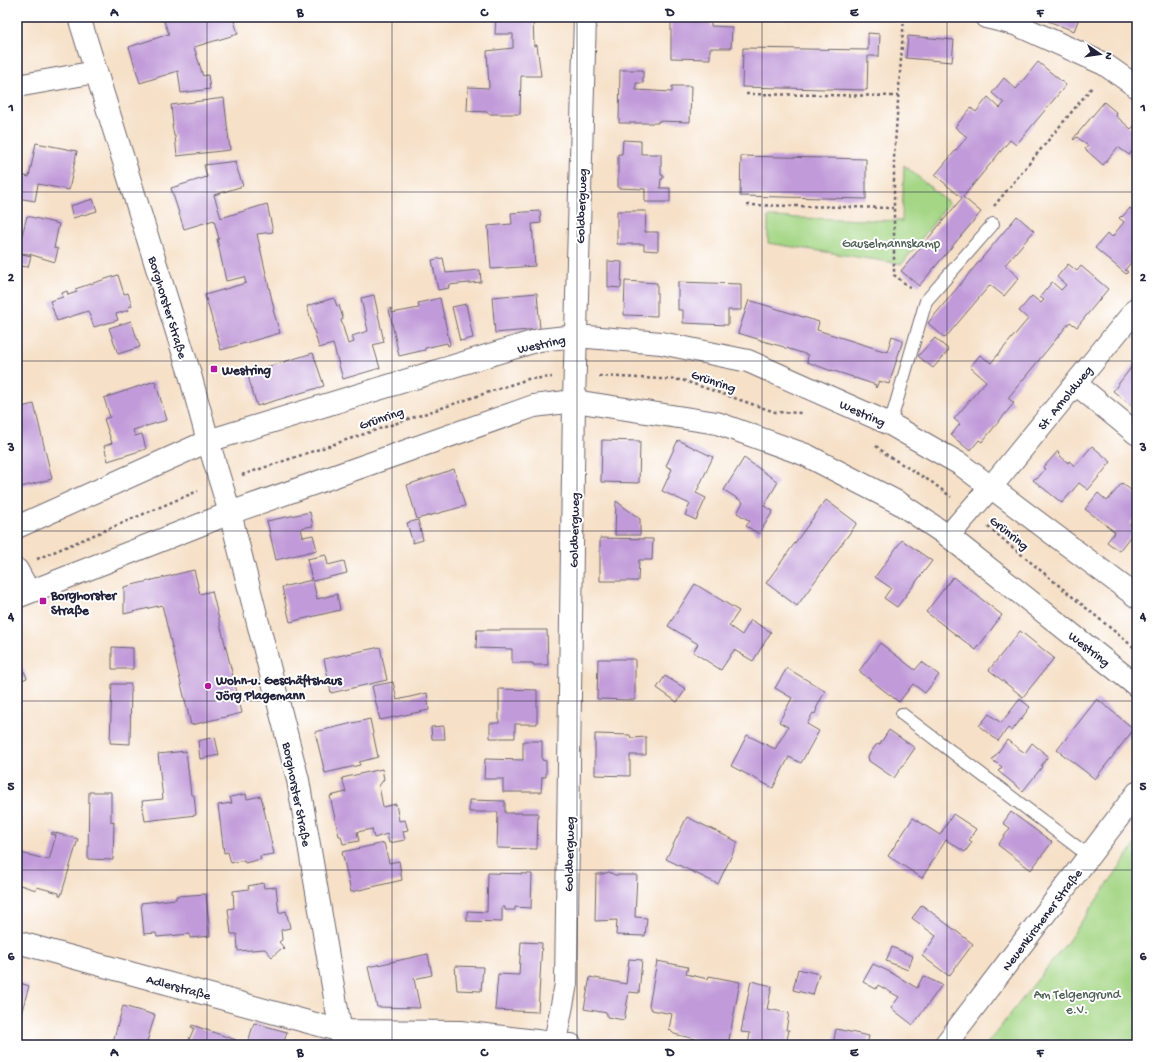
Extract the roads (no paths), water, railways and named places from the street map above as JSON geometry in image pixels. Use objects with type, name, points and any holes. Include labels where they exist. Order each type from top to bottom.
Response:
[{"type":"street","name":"Borghorster Straße","points":[[79,17],[190,371],[208,441],[230,513],[298,780],[342,1038]]},
{"type":"street","name":"Goldbergweg","points":[[563,1044],[566,984],[574,401],[585,17]]},
{"type":"street","points":[[986,17],[1015,24],[1109,67],[1137,87]]},
{"type":"street","points":[[17,86],[96,72]]},
{"type":"street","name":"St. Arnoldweg","points":[[991,487],[1137,308]]},
{"type":"street","name":"Westring","points":[[17,527],[208,441],[539,340],[576,336],[661,343],[748,361],[890,424],[960,464],[1137,597]]},
{"type":"street","points":[[1076,384],[1137,434]]},
{"type":"street","name":"Westring","points":[[24,566],[23,594],[230,513],[534,406],[574,401],[717,423],[806,455],[899,503],[948,536],[1137,686]]},
{"type":"street","points":[[948,536],[991,487]]},
{"type":"street","name":"Neuenkirchener Straße","points":[[945,1045],[1137,793]]},
{"type":"street","name":"Adlerstraße","points":[[17,942],[342,1038],[460,1032],[563,1044]]},
{"type":"lane","points":[[890,424],[926,301],[992,224]]},
{"type":"lane","points":[[902,714],[1088,856]]},
{"type":"place","name":"Westring","points":[[214,369]]},
{"type":"place","name":"Borghorster Straße","points":[[43,601]]},
{"type":"place","name":"Wohn-u. Geschäftshaus Jörg Plagemann","points":[[208,686]]},
{"type":"park label","name":"Gauselmannskamp","points":[[891,242]]},
{"type":"park label","name":"Am Telgengrund e.V.","points":[[1077,1000]]}]
